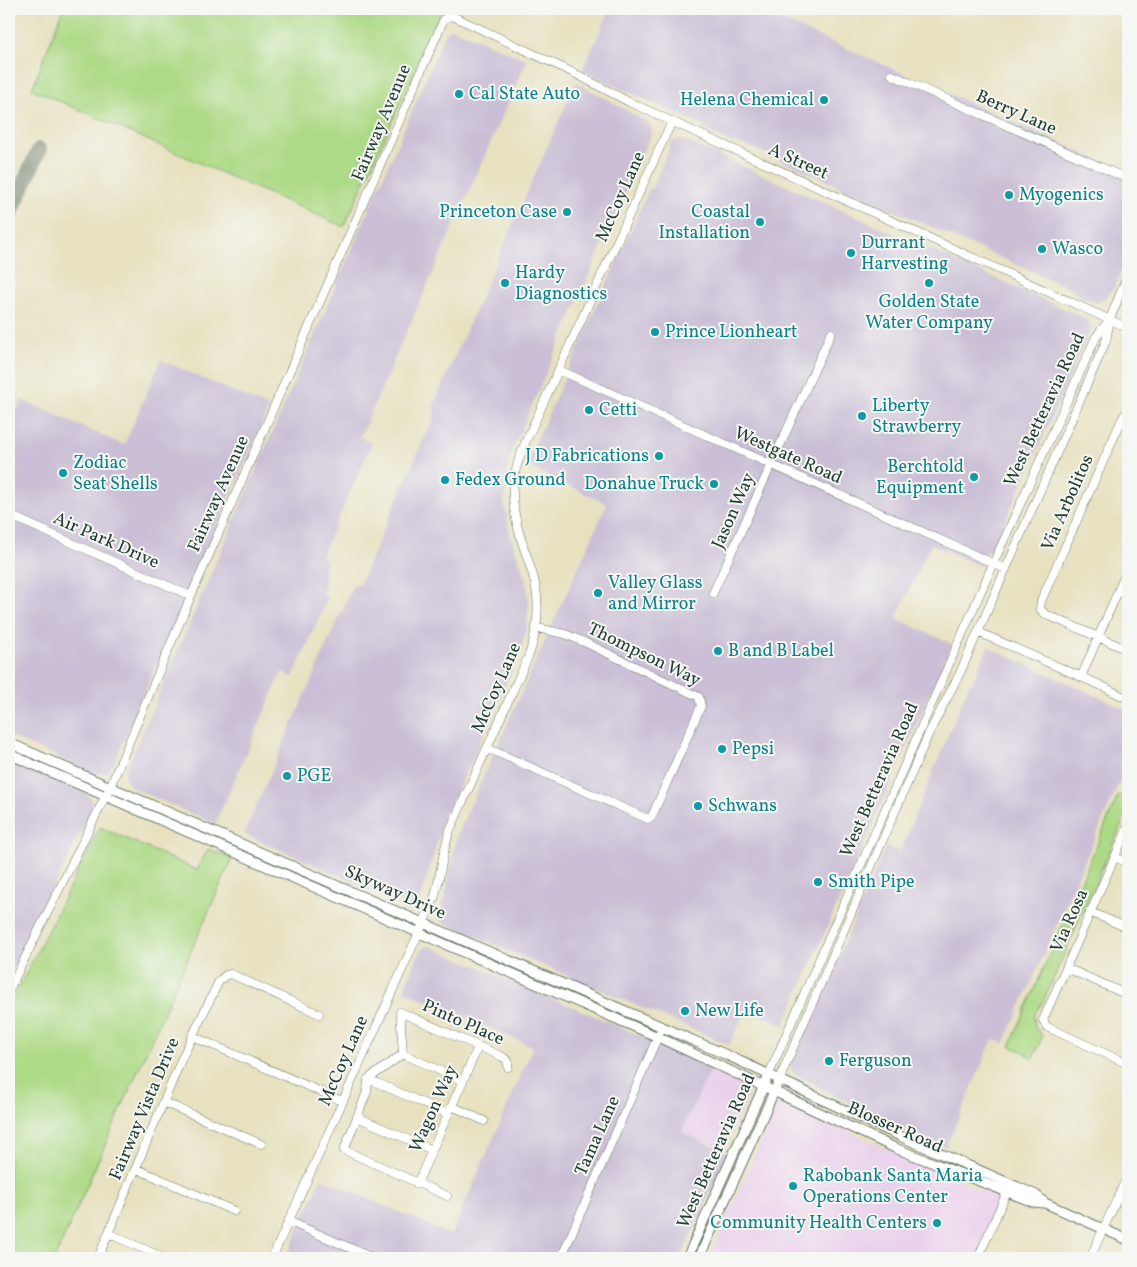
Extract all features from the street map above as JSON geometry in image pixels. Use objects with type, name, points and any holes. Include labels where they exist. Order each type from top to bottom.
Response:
[{"type":"main road","name":"Skyway Drive","points":[[9,743],[769,1074]]},
{"type":"main road","name":"Skyway Drive","points":[[9,754],[658,1037],[764,1086]]},
{"type":"main road","name":"Blosser Road","points":[[769,1074],[900,1136],[1036,1195],[1045,1203],[1128,1240]]},
{"type":"main road","name":"West Betteravia Road","points":[[687,1258],[769,1074]]},
{"type":"main road","name":"West Betteravia Road","points":[[698,1258],[780,1078]]},
{"type":"main road","name":"Blosser Road","points":[[764,1086],[895,1148],[1033,1202],[1045,1203]]},
{"type":"street","name":"Fairway Avenue","points":[[9,990],[106,796],[441,23],[451,16],[458,18]]},
{"type":"street","name":"A Street","points":[[458,18],[672,122],[1128,328]]},
{"type":"street","name":"Berry Lane","points":[[892,75],[1128,179]]},
{"type":"street","name":"McCoy Lane","points":[[272,1258],[424,924],[439,883],[444,846],[529,655],[537,628],[538,603],[535,584],[515,519],[513,487],[523,449],[672,122]]},
{"type":"street","name":"West Betteravia Road","points":[[780,1078],[929,733],[1006,570],[1106,341],[1110,319],[1128,274]]},
{"type":"street","name":"West Betteravia Road","points":[[769,1074],[993,564],[1096,337],[1110,319]]},
{"type":"street","name":"Jason Way","points":[[713,593],[831,333]]},
{"type":"street","name":"Westgate Road","points":[[559,370],[1006,570]]},
{"type":"street","name":"Via Arbolitos","points":[[1099,637],[1045,614],[1040,609],[1041,601],[1122,418],[1128,410]]},
{"type":"street","name":"Air Park Drive","points":[[9,515],[192,596]]},
{"type":"street","points":[[1081,677],[1128,568]]},
{"type":"street","name":"Thompson Way","points":[[487,748],[648,819],[652,816],[701,706],[699,696],[565,634],[537,628]]},
{"type":"street","points":[[978,632],[1128,699]]},
{"type":"street","points":[[1099,637],[1128,650]]},
{"type":"street","name":"Via Rosa","points":[[1128,827],[1043,1020],[1047,1027],[1128,1064]]},
{"type":"street","points":[[1115,857],[1128,863]]},
{"type":"street","points":[[1090,912],[1128,928]]},
{"type":"street","points":[[1066,968],[1128,995]]},
{"type":"street","name":"Fairway Vista Drive","points":[[98,1258],[110,1234],[163,1102],[216,985],[226,975],[231,974],[319,1014]]},
{"type":"street","name":"Pinto Place","points":[[403,1054],[400,1012],[506,1059],[508,1067]]},
{"type":"street","name":"Tama Lane","points":[[561,1258],[662,1027]]},
{"type":"street","points":[[192,1036],[342,1101]]},
{"type":"street","name":"Wagon Way","points":[[417,1184],[478,1046]]},
{"type":"street","points":[[368,1080],[403,1054],[463,1081]]},
{"type":"street","points":[[368,1080],[448,1114]]},
{"type":"street","points":[[368,1080],[369,1088],[344,1150],[447,1196]]},
{"type":"street","points":[[163,1102],[261,1144]]},
{"type":"street","points":[[452,1106],[484,1121]]},
{"type":"street","points":[[357,1117],[432,1150]]},
{"type":"street","points":[[137,1169],[234,1211]]},
{"type":"street","points":[[1090,1258],[1128,1175]]},
{"type":"street","points":[[978,1258],[1007,1192]]},
{"type":"street","points":[[288,1221],[373,1258]]},
{"type":"street","points":[[110,1234],[164,1258]]},
{"type":"shaded area","points":[[610,9],[757,9],[1128,173],[1128,256],[1115,287],[1103,300],[1097,303],[1077,294],[1076,291],[748,146],[730,142],[708,131],[696,122],[582,71]]},
{"type":"shaded area","points":[[451,28],[527,60],[360,437],[372,443],[321,557],[325,559],[323,595],[328,597],[293,677],[282,672],[215,824],[131,787],[125,778],[125,772],[446,32]]},
{"type":"shaded area","points":[[576,82],[649,123],[652,132],[511,453],[505,483],[504,502],[511,537],[527,584],[529,604],[526,631],[519,655],[442,826],[419,903],[409,906],[244,834],[354,583],[359,585],[433,419],[435,413],[434,405]]},
{"type":"shaded area","points":[[681,139],[1087,319],[1091,328],[993,549],[986,551],[980,566],[931,544],[896,618],[952,644],[784,1025],[746,1009],[729,1045],[442,922],[439,916],[447,888],[457,835],[607,504],[526,465],[649,189],[652,188],[672,142]]},
{"type":"shaded area","points":[[161,360],[269,407],[113,765],[107,772],[96,774],[9,736],[9,407],[17,410],[22,400],[124,445]]},
{"type":"shaded area","points":[[988,647],[1123,708],[1128,712],[1128,763],[1004,1044],[993,1039],[946,1147],[859,1108],[797,1075],[791,1070],[791,1066],[886,847],[900,852],[970,682],[972,683]]},
{"type":"shaded area","points":[[9,759],[86,793],[91,797],[93,807],[9,977]]},
{"type":"shaded area","points":[[429,946],[641,1036],[711,1069],[681,1132],[728,1153],[681,1258],[286,1258],[321,1178],[451,1235],[533,1047],[403,990],[421,949]]},
{"type":"shaded area","points":[[711,1071],[746,1085],[749,1094],[724,1150],[681,1132]]},
{"type":"shaded area","points":[[784,1100],[889,1150],[1009,1202],[1004,1204],[980,1258],[709,1258],[777,1105]]},
{"type":"green space","points":[[63,9],[435,9],[442,12],[344,227],[32,89]]},
{"type":"green space","points":[[1127,793],[1127,806],[1122,823],[1044,1000],[1034,1015],[1035,1028],[1043,1035],[1033,1059],[1027,1056],[1028,1054],[1010,1046],[1118,796]]},
{"type":"green space","points":[[100,827],[197,870],[208,849],[232,859],[55,1258],[9,1258],[9,1007]]},
{"type":"taxiway","points":[[9,216],[39,150]]},
{"type":"place","name":"Cal State Auto","points":[[459,94]]},
{"type":"place","name":"Helena Chemical","points":[[824,100]]},
{"type":"place","name":"Myogenics","points":[[1009,195]]},
{"type":"place","name":"Princeton Case","points":[[567,212]]},
{"type":"place","name":"Coastal Installation","points":[[760,222]]},
{"type":"place","name":"Wasco","points":[[1042,249]]},
{"type":"place","name":"Durrant Harvesting","points":[[851,253]]},
{"type":"place","name":"Hardy Diagnostics","points":[[505,283]]},
{"type":"place","name":"Golden State Water Company","points":[[929,283]]},
{"type":"place","name":"Prince Lionheart","points":[[655,332]]},
{"type":"place","name":"Cetti","points":[[589,410]]},
{"type":"place","name":"Liberty Strawberry","points":[[862,416]]},
{"type":"place","name":"J D Fabrications","points":[[659,456]]},
{"type":"place","name":"Zodiac Seat Shells","points":[[63,473]]},
{"type":"place","name":"Berchtold Equipment","points":[[974,477]]},
{"type":"place","name":"Fedex Ground","points":[[445,480]]},
{"type":"place","name":"Donahue Truck","points":[[714,484]]},
{"type":"place","name":"Valley Glass and Mirror","points":[[598,593]]},
{"type":"place","name":"B and B Label","points":[[718,651]]},
{"type":"place","name":"Pepsi","points":[[722,749]]},
{"type":"place","name":"PGE","points":[[287,776]]},
{"type":"place","name":"Schwans","points":[[698,806]]},
{"type":"place","name":"Smith Pipe","points":[[818,882]]},
{"type":"place","name":"New Life","points":[[685,1011]]},
{"type":"place","name":"Ferguson","points":[[829,1061]]},
{"type":"place","name":"Rabobank Santa Maria Operations Center","points":[[793,1186]]},
{"type":"place","name":"Community Health Centers","points":[[937,1223]]}]
